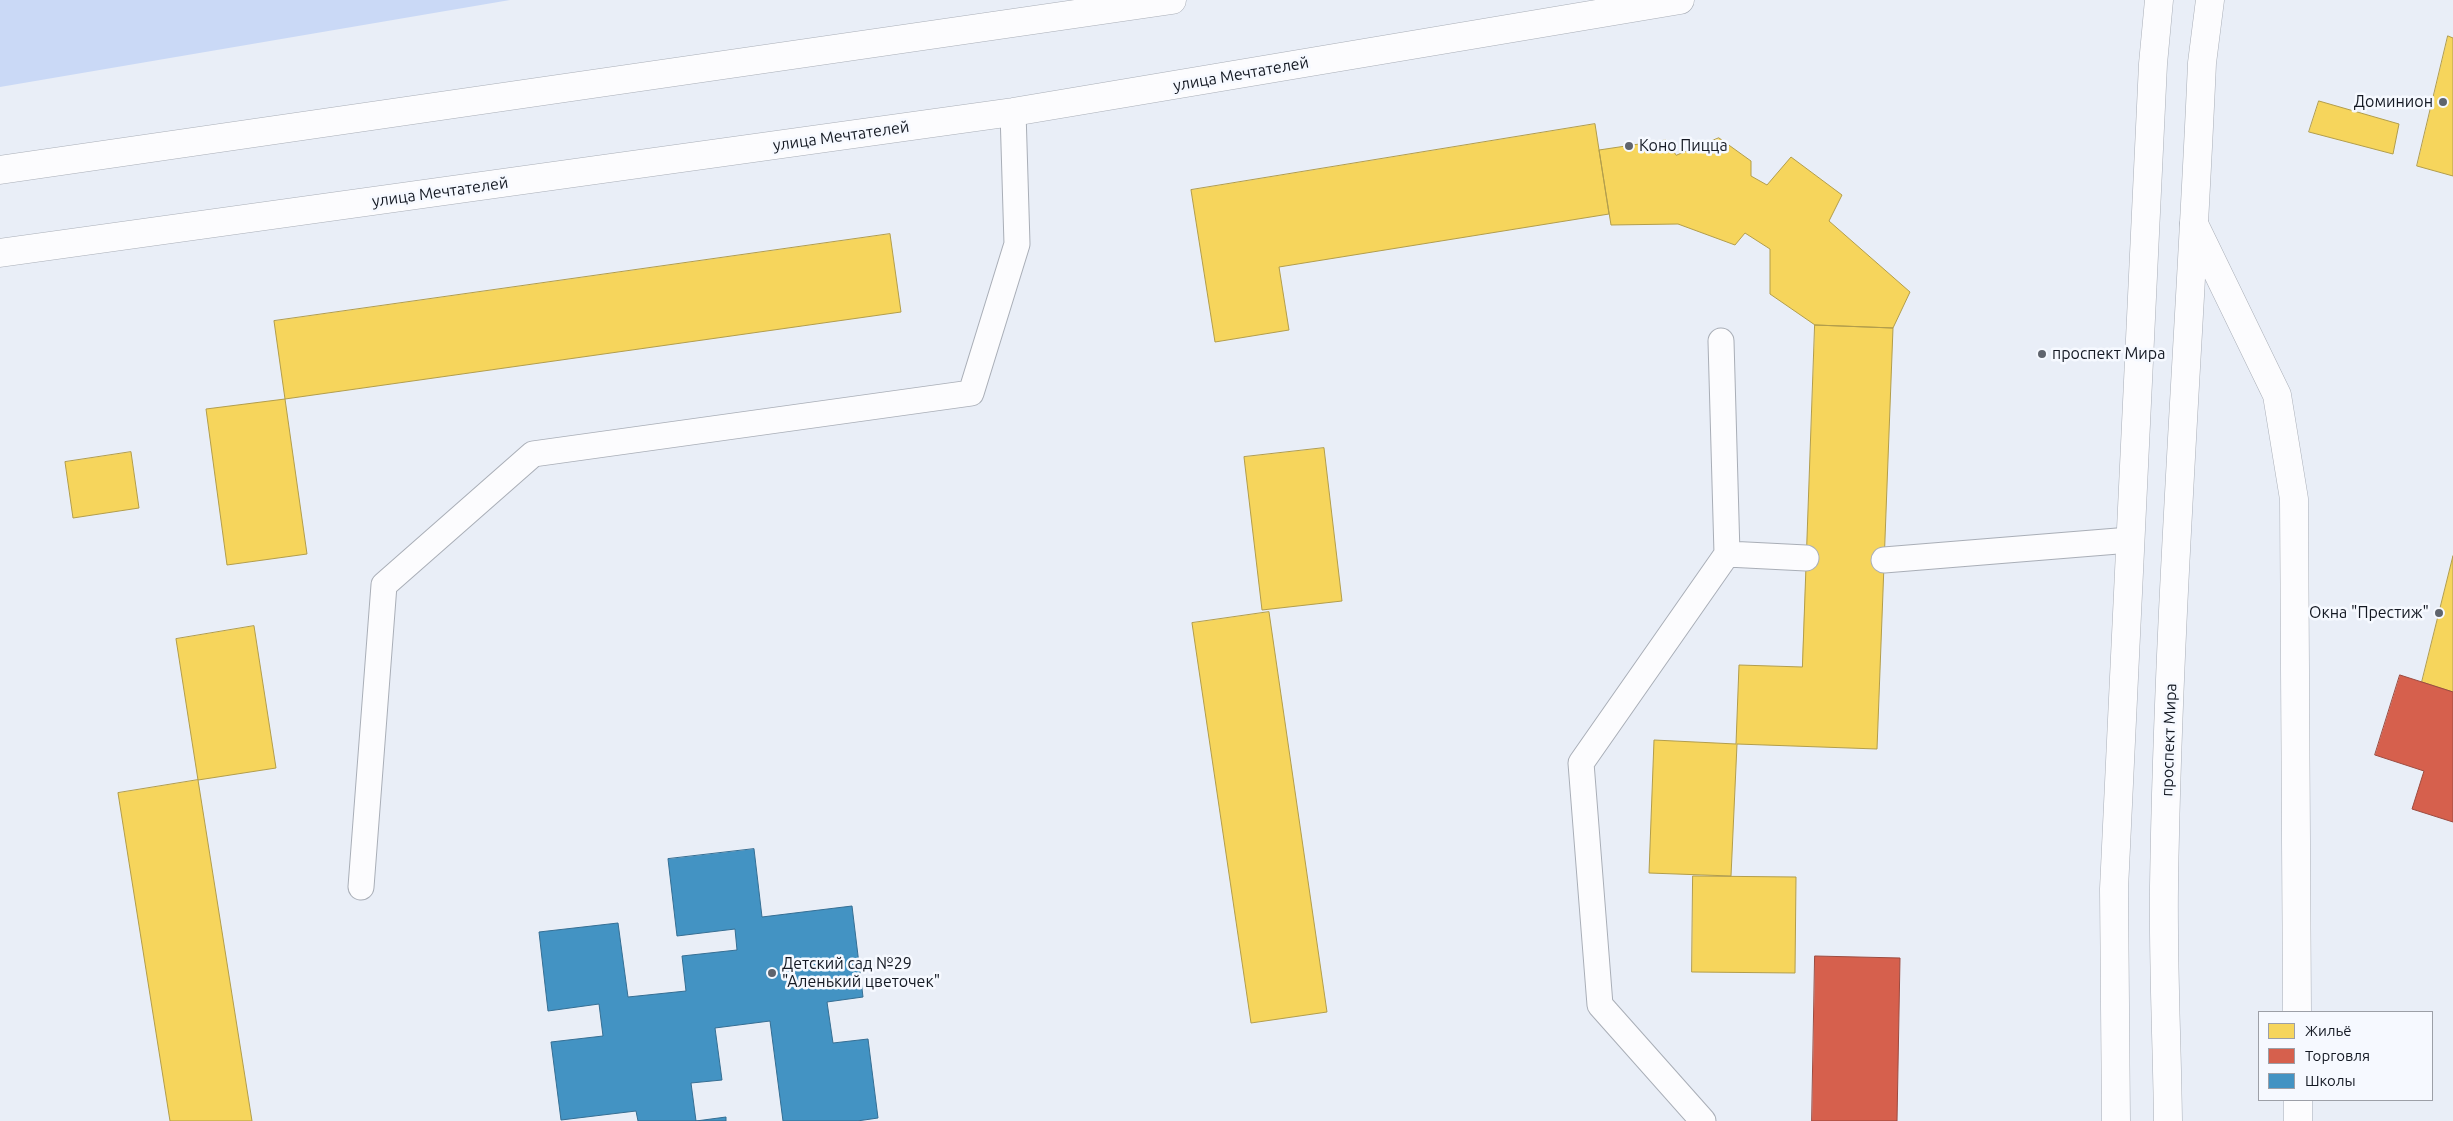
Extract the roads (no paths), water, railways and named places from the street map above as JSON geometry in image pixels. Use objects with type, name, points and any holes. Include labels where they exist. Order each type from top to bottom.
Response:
[{"type":"street","points":[[0,170],[1172,0]]},
{"type":"street","name":"улица Мечтателей","points":[[0,253],[1014,112],[1680,0]]},
{"type":"street","points":[[2116,1121],[2114,889],[2153,64],[2159,0]]},
{"type":"street","name":"проспект Мира","points":[[2168,1121],[2164,890],[2176,538],[2202,63],[2210,0]]},
{"type":"street","points":[[2194,224],[2277,395],[2294,499],[2297,1011]]},
{"type":"street","points":[[2298,1101],[2298,1121]]},
{"type":"lane","points":[[361,887],[384,585],[533,454],[971,393],[1017,244],[1014,112]]},
{"type":"lane","points":[[1703,1121],[1600,1005],[1581,763],[1727,554],[1721,341]]},
{"type":"lane","points":[[1884,560],[2130,540]]},
{"type":"lane","points":[[1727,554],[1806,558]]},
{"type":"place","name":"Доминион","points":[[2443,102]]},
{"type":"place","name":"Коно Пицца","points":[[1629,146]]},
{"type":"place","name":"проспект Мира","points":[[2042,354]]},
{"type":"place","name":"Окна \"Престиж\"","points":[[2439,613]]},
{"type":"place","name":"Детский сад №29 \"Аленький цветочек\"","points":[[772,973]]}]
